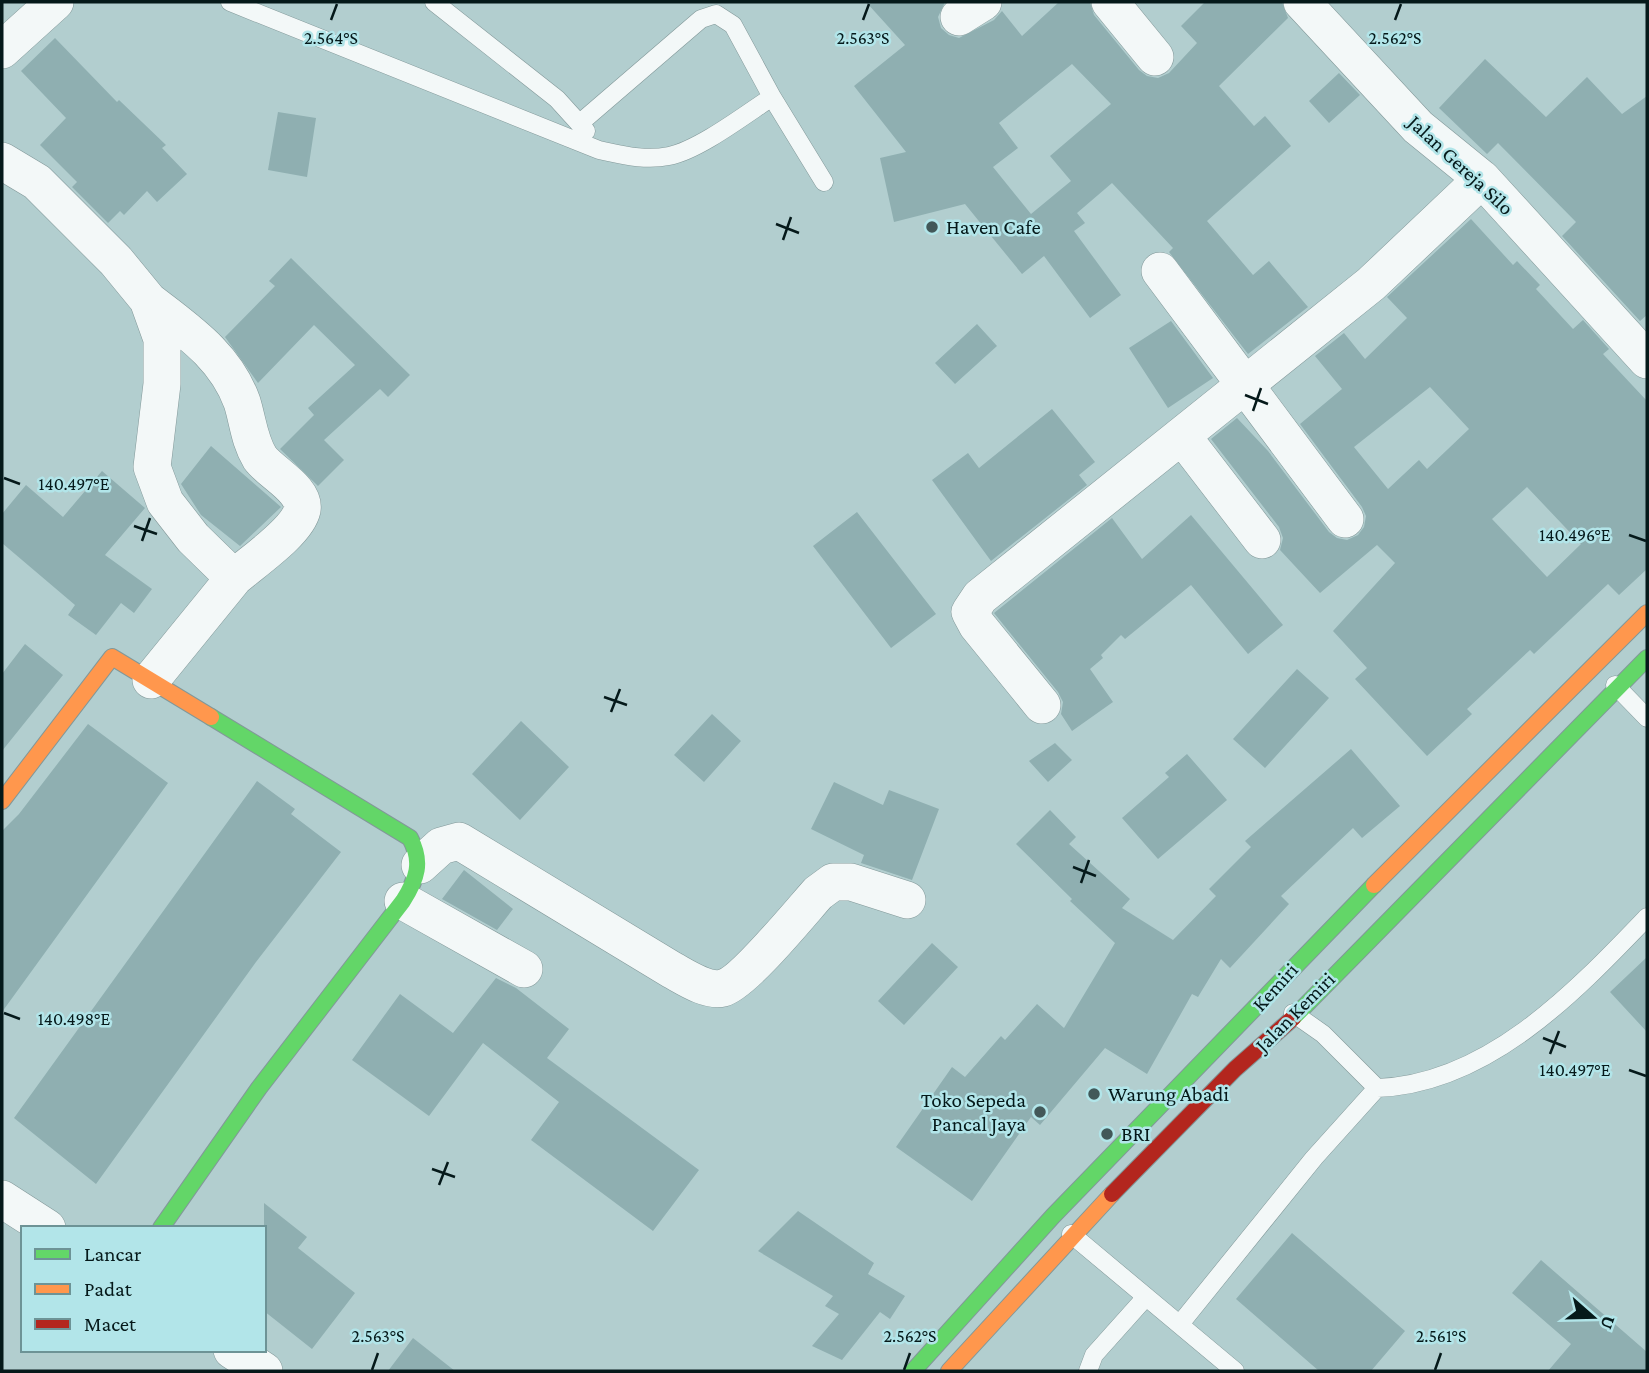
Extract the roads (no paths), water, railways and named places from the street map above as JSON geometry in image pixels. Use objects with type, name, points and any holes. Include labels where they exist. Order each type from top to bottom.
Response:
[{"type":"main road","name":"Kemiri","points":[[913,1371],[1053,1216],[1289,969],[1647,613]]},
{"type":"main road","points":[[2,801],[112,657],[410,838],[418,852],[420,865],[415,881],[403,901],[259,1088],[162,1226]]},
{"type":"main road","name":"Jalan Kemiri","points":[[949,1371],[1073,1236],[1226,1079],[1296,1015],[1336,971],[1647,658]]},
{"type":"street","points":[[1110,2],[1155,57]]},
{"type":"street","name":"Jalan Gereja Silo","points":[[1303,2],[1418,127],[1482,179],[1643,347]]},
{"type":"street","points":[[2,50],[43,5]]},
{"type":"street","points":[[2,161],[37,182],[116,261],[149,300],[206,345],[221,363],[242,402],[251,438],[259,456],[271,472],[298,494],[303,507],[296,524],[234,578],[151,680]]},
{"type":"street","points":[[1042,705],[977,625],[970,612],[980,597],[1370,284],[1482,179]]},
{"type":"street","points":[[1160,271],[1345,519]]},
{"type":"street","points":[[149,300],[162,338],[162,384],[152,467],[172,511],[193,538],[234,578]]},
{"type":"street","points":[[1182,436],[1262,540]]},
{"type":"street","points":[[420,865],[441,846],[459,841],[672,970],[704,986],[722,989],[739,979],[818,893],[833,882],[851,882],[907,900]]},
{"type":"street","points":[[403,901],[524,969]]},
{"type":"street","points":[[2,1199],[44,1226]]},
{"type":"street","points":[[235,1352],[264,1371]]},
{"type":"lane","points":[[230,2],[599,150],[639,159],[671,156],[714,135],[772,97]]},
{"type":"lane","points":[[434,2],[557,99],[580,123],[599,150]]},
{"type":"lane","points":[[580,123],[701,19],[716,14],[733,25],[772,97],[824,182]]},
{"type":"lane","points":[[1596,665],[1647,718]]},
{"type":"lane","points":[[1180,1324],[1314,1158],[1377,1088],[1424,1083],[1483,1058],[1546,1013],[1647,917]]},
{"type":"lane","points":[[1267,995],[1323,1034],[1377,1088]]},
{"type":"lane","points":[[1053,1216],[1145,1298],[1235,1371]]},
{"type":"lane","points":[[1088,1371],[1094,1355],[1145,1298]]},
{"type":"place","name":"Haven Cafe","points":[[932,227]]},
{"type":"place","name":"Warung Abadi","points":[[1094,1094]]},
{"type":"place","name":"Toko Sepeda Pancal Jaya","points":[[1040,1112]]},
{"type":"place","name":"BRI","points":[[1107,1134]]}]
